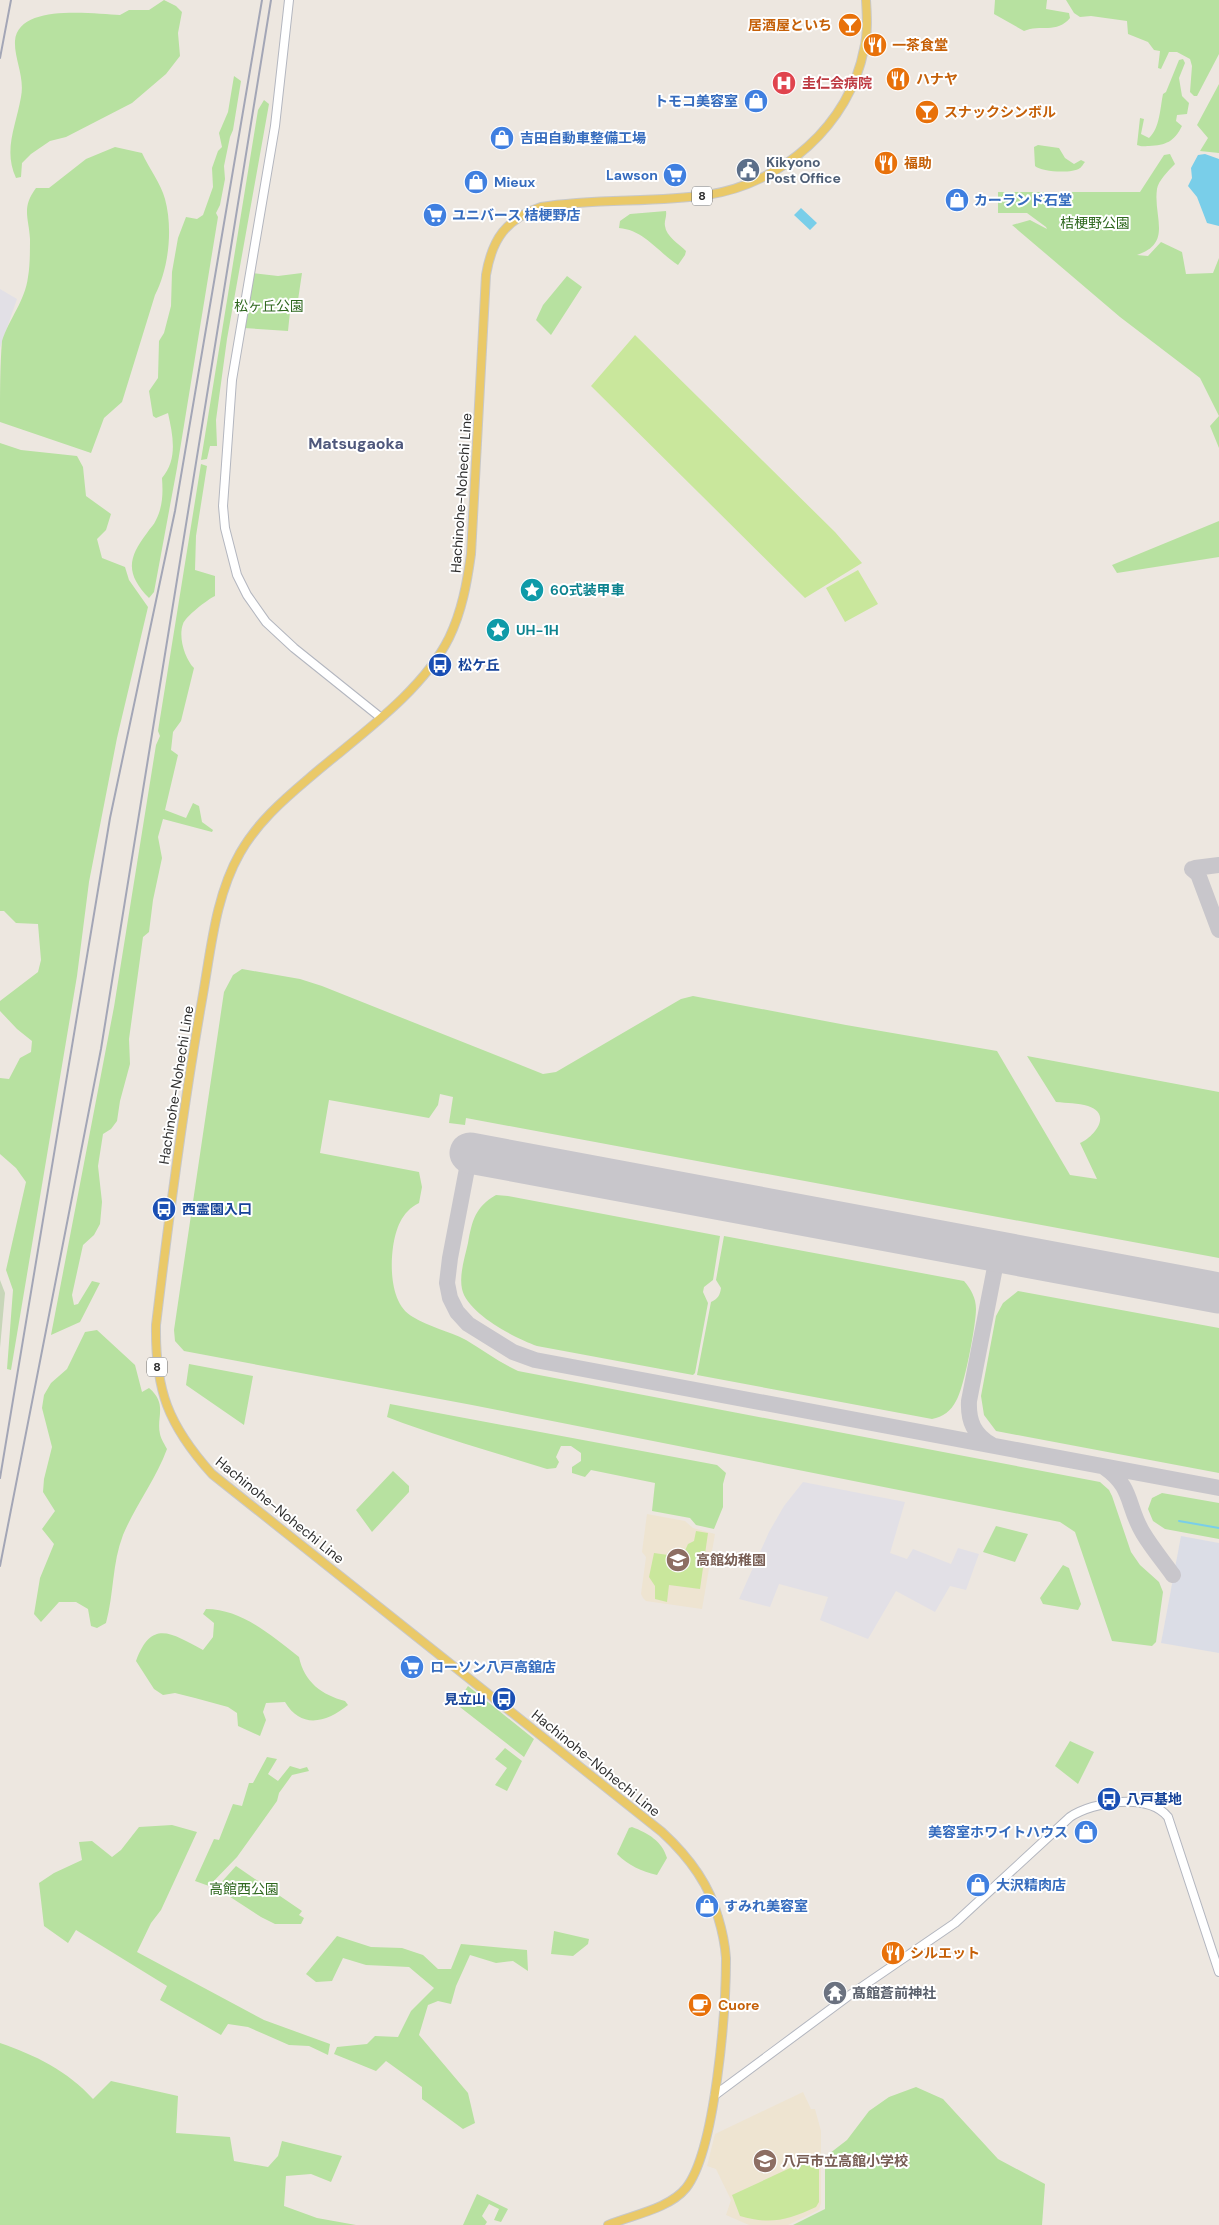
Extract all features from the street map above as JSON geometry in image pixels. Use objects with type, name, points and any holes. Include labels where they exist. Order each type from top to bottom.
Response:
[{"type":"main road","name":"Hachinohe-Nohechi Line","points":[[608,2225],[676,2197],[686,2188],[696,2172],[715,2095],[725,1978],[724,1938],[711,1897],[684,1855],[662,1832],[212,1474],[186,1442],[173,1420],[162,1392],[156,1361],[156,1325],[191,1065],[225,884],[240,853],[266,816],[380,717],[428,672],[450,637],[463,598],[471,554],[486,275],[488,259],[499,236],[516,217],[541,207],[707,195],[735,189],[789,162],[828,126],[844,102],[854,81],[865,48],[866,0]]},
{"type":"street","points":[[289,0],[275,126],[232,380],[223,506],[225,528],[237,574],[247,595],[266,622],[294,648],[380,717]]},
{"type":"street","points":[[715,2095],[847,1997],[940,1934],[1070,1817],[1094,1805],[1123,1803],[1155,1806],[1168,1818],[1219,1972]]},
{"type":"shaded area","points":[[0,289],[17,299],[0,348]]},
{"type":"shaded area","points":[[803,1482],[905,1502],[890,1553],[907,1559],[913,1549],[951,1564],[958,1548],[979,1554],[966,1590],[950,1586],[935,1612],[896,1591],[868,1639],[820,1620],[828,1597],[779,1584],[770,1607],[739,1599],[769,1532],[784,1506]]},
{"type":"shaded area","name":"高館幼稚園","points":[[647,1514],[685,1521],[693,1528],[715,1534],[702,1609],[646,1601],[643,1598],[641,1594],[646,1557],[642,1552]]},
{"type":"shaded area","points":[[1181,1536],[1219,1543],[1219,1653],[1161,1643]]},
{"type":"shaded area","name":"八戸市立高館小学校","points":[[803,2092],[811,2109],[815,2109],[821,2131],[821,2203],[819,2210],[788,2225],[749,2225],[726,2215],[731,2200],[716,2169],[707,2166],[715,2134]]},
{"type":"green space","points":[[164,0],[176,6],[182,12],[178,33],[180,56],[166,74],[132,103],[66,137],[50,141],[31,154],[22,163],[21,177],[16,178],[12,168],[11,148],[22,90],[15,48],[19,29],[29,21],[42,16],[59,13],[120,15],[129,10],[149,10]]},
{"type":"green space","points":[[995,0],[1047,0],[1046,9],[1069,13],[1070,18],[1060,26],[1024,31],[994,14]]},
{"type":"green space","points":[[1066,0],[1219,0],[1219,54],[1197,96],[1190,92],[1192,66],[1190,59],[1177,52],[1169,52],[1161,69],[1158,68],[1160,51],[1154,50],[1148,42],[1128,34],[1127,21],[1091,16],[1080,17],[1074,13]]},
{"type":"green space","points":[[1183,59],[1185,63],[1179,78],[1182,96],[1189,103],[1187,114],[1177,115],[1176,121],[1182,126],[1176,136],[1169,142],[1160,145],[1137,145],[1140,118],[1144,119],[1141,134],[1149,138],[1153,134],[1157,123],[1163,94],[1166,92],[1179,60]]},
{"type":"green space","points":[[234,76],[241,81],[233,130],[224,166],[225,179],[220,205],[216,213],[218,217],[177,468],[154,592],[149,598],[141,589],[133,574],[133,559],[140,542],[154,523],[160,510],[162,478],[170,463],[173,447],[168,413],[156,418],[153,416],[149,391],[158,378],[159,341],[164,333],[171,306],[172,272],[178,238],[186,217],[197,219],[203,215],[213,187],[212,168],[218,151],[222,147],[219,133],[228,112]]},
{"type":"green space","points":[[1219,84],[1219,153],[1200,151],[1208,138],[1197,125]]},
{"type":"green space","points":[[264,100],[269,104],[227,339],[216,420],[217,446],[210,446],[207,459],[201,460],[258,110]]},
{"type":"green space","points":[[1038,145],[1059,148],[1065,158],[1074,164],[1081,160],[1085,162],[1076,170],[1064,172],[1038,168],[1035,166],[1034,147]]},
{"type":"green space","points":[[115,147],[142,153],[158,182],[165,199],[169,222],[168,248],[164,273],[155,295],[122,402],[104,418],[91,453],[0,422],[2,341],[26,286],[30,248],[27,207],[31,195],[36,188],[49,188],[86,159]]},
{"type":"green space","name":"桔梗野公園","points":[[1170,154],[1175,164],[1167,172],[1157,189],[1158,236],[1155,244],[1137,255],[1148,256],[1161,242],[1182,252],[1186,274],[1213,273],[1219,258],[1219,416],[1200,378],[1120,317],[1012,225],[1030,220],[1047,229],[1046,227],[1027,213],[998,213],[998,192],[1140,192],[1164,155]]},
{"type":"green space","points":[[666,211],[666,230],[686,251],[678,265],[643,237],[619,228],[620,221],[630,214]]},
{"type":"green space","name":"松ヶ丘公園","points":[[252,273],[278,276],[302,273],[298,300],[291,302],[288,331],[244,328]]},
{"type":"green space","points":[[567,276],[582,287],[551,335],[536,320],[543,305]]},
{"type":"green space","points":[[635,335],[835,532],[862,563],[805,598],[591,386]]},
{"type":"green space","points":[[1219,416],[1219,448],[1210,426]]},
{"type":"green space","points":[[0,443],[21,450],[77,456],[83,467],[86,496],[111,514],[106,530],[97,539],[102,558],[125,567],[129,580],[148,607],[117,738],[89,882],[77,976],[11,1370],[7,1369],[13,1290],[6,1270],[26,1182],[16,1168],[0,1154],[0,1078],[9,1079],[20,1058],[31,1052],[32,1041],[17,1029],[0,1011],[0,1001],[38,972],[41,960],[38,924],[16,923],[4,911],[0,911]]},
{"type":"green space","points":[[201,464],[207,466],[196,536],[195,570],[215,576],[215,596],[202,604],[183,624],[181,635],[183,648],[194,668],[181,721],[173,732],[171,750],[178,755],[165,810],[186,818],[193,803],[199,806],[202,822],[213,830],[212,832],[163,819],[158,837],[162,858],[153,900],[149,932],[143,937],[129,1039],[130,1064],[120,1101],[117,1121],[111,1129],[103,1134],[98,1166],[102,1202],[100,1224],[94,1235],[83,1245],[72,1295],[74,1305],[78,1304],[92,1281],[100,1283],[80,1322],[51,1335],[114,1007],[156,745],[160,736],[158,731]]},
{"type":"green space","points":[[1219,521],[1219,557],[1117,573],[1112,565]]},
{"type":"green space","points":[[858,570],[878,604],[845,622],[826,588]]},
{"type":"green space","points":[[242,969],[300,979],[322,986],[543,1074],[556,1072],[681,999],[693,996],[997,1051],[1070,1175],[1097,1179],[1080,1143],[1091,1136],[1099,1125],[1099,1114],[1088,1106],[1056,1102],[1027,1056],[1219,1092],[1219,1258],[466,1118],[465,1125],[449,1123],[453,1097],[440,1094],[438,1105],[429,1118],[329,1100],[320,1153],[419,1172],[422,1187],[419,1203],[408,1211],[400,1222],[393,1247],[392,1276],[400,1304],[413,1317],[466,1340],[518,1371],[1100,1482],[1109,1490],[1112,1496],[1131,1552],[1140,1565],[1159,1582],[1163,1592],[1156,1642],[1152,1646],[1112,1641],[1075,1532],[1060,1522],[472,1405],[184,1351],[175,1341],[174,1330],[224,992],[233,975]]},
{"type":"green space","points":[[496,1195],[720,1236],[713,1280],[704,1287],[703,1292],[708,1303],[695,1373],[693,1375],[537,1346],[504,1331],[473,1307],[466,1298],[461,1283],[471,1228],[483,1204]]},
{"type":"green space","points":[[724,1236],[964,1281],[974,1297],[976,1305],[975,1317],[972,1342],[962,1384],[952,1408],[940,1417],[932,1419],[697,1375],[711,1302],[717,1298],[721,1290],[716,1280]]},
{"type":"green space","points":[[0,1280],[5,1293],[0,1348]]},
{"type":"green space","points":[[1018,1291],[1219,1328],[1219,1473],[996,1431],[984,1415],[981,1396],[996,1316],[1003,1303]]},
{"type":"green space","points":[[97,1330],[135,1365],[142,1392],[149,1388],[155,1394],[160,1405],[160,1434],[167,1449],[123,1535],[117,1556],[106,1623],[97,1628],[91,1626],[88,1609],[76,1602],[59,1602],[41,1622],[34,1614],[40,1578],[54,1544],[42,1529],[55,1511],[43,1492],[44,1479],[52,1447],[42,1408],[44,1395],[51,1383],[67,1369],[85,1332]]},
{"type":"green space","points":[[189,1364],[253,1376],[244,1425],[186,1385]]},
{"type":"green space","points":[[390,1404],[717,1465],[726,1473],[723,1484],[723,1507],[714,1529],[696,1525],[690,1518],[652,1511],[655,1483],[591,1470],[585,1477],[572,1473],[572,1467],[581,1461],[581,1453],[571,1446],[561,1446],[556,1457],[559,1462],[556,1468],[547,1469],[446,1438],[387,1417]]},
{"type":"green space","points":[[393,1471],[409,1486],[409,1492],[372,1532],[356,1510]]},
{"type":"green space","points":[[1162,1493],[1219,1503],[1219,1539],[1165,1529],[1153,1521],[1148,1509],[1152,1498]]},
{"type":"green space","points":[[996,1526],[1028,1534],[1015,1562],[983,1552]]},
{"type":"green space","points":[[696,1531],[708,1533],[700,1589],[669,1585],[667,1602],[655,1599],[655,1586],[649,1577],[654,1553],[682,1557],[688,1544],[694,1541]]},
{"type":"green space","points":[[1063,1565],[1069,1568],[1081,1604],[1078,1610],[1043,1604],[1040,1598]]},
{"type":"green space","points":[[206,1609],[232,1614],[256,1625],[299,1657],[305,1674],[315,1686],[329,1695],[345,1701],[348,1705],[323,1719],[306,1720],[291,1711],[285,1702],[266,1703],[263,1712],[266,1720],[260,1736],[238,1726],[237,1713],[228,1707],[175,1693],[163,1695],[154,1689],[136,1661],[142,1648],[156,1634],[164,1633],[182,1639],[203,1650],[213,1637],[214,1623],[203,1614]]},
{"type":"green space","points":[[468,1686],[534,1739],[524,1757],[456,1704]]},
{"type":"green space","points":[[1070,1741],[1094,1752],[1078,1784],[1055,1766]]},
{"type":"green space","points":[[505,1748],[522,1761],[507,1791],[495,1785],[507,1768],[495,1759]]},
{"type":"green space","points":[[267,1757],[277,1759],[268,1774],[278,1781],[290,1766],[300,1769],[307,1767],[309,1771],[292,1775],[279,1793],[277,1801],[237,1857],[209,1886],[195,1881],[214,1839],[219,1840],[233,1804],[242,1806],[249,1783],[253,1783]]},
{"type":"green space","points":[[172,1825],[197,1832],[161,1910],[151,1923],[137,1952],[264,2020],[330,2044],[328,2055],[309,2046],[289,2045],[248,2027],[228,2024],[221,2035],[160,2000],[167,1986],[76,1930],[68,1943],[44,1926],[39,1883],[54,1873],[82,1860],[79,1842],[92,1841],[112,1857],[121,1850],[139,1827]]},
{"type":"green space","points":[[632,1827],[654,1838],[665,1852],[667,1858],[657,1875],[636,1868],[617,1854],[629,1828]]},
{"type":"green space","name":"高館西公園","points":[[236,1866],[302,1911],[299,1915],[304,1918],[301,1924],[275,1924],[218,1889],[218,1886]]},
{"type":"green space","points":[[554,1931],[589,1939],[588,1944],[573,1956],[551,1954]]},
{"type":"green space","points":[[337,1936],[371,1947],[402,1948],[423,1955],[438,1969],[451,1969],[461,1944],[527,1950],[528,1971],[513,1961],[496,1963],[470,1955],[456,1986],[451,2004],[438,2001],[428,2005],[419,2035],[468,2093],[475,2123],[463,2129],[422,2099],[422,2087],[386,2061],[376,2071],[334,2054],[337,2047],[367,2044],[375,2036],[398,2037],[411,2011],[434,1988],[409,1967],[366,1965],[343,1958],[332,1981],[316,1982],[306,1974]]},
{"type":"green space","points":[[0,2043],[26,2053],[62,2072],[93,2099],[111,2081],[178,2096],[176,2133],[230,2137],[234,2161],[268,2167],[278,2156],[282,2141],[342,2156],[331,2182],[311,2174],[286,2176],[284,2206],[317,2218],[356,2225],[0,2225]]},
{"type":"green space","points":[[916,2087],[943,2099],[998,2159],[1045,2184],[1042,2225],[793,2225],[825,2209],[825,2157],[847,2140],[869,2111],[889,2097]]},
{"type":"green space","points":[[816,2156],[819,2158],[819,2202],[816,2207],[779,2220],[770,2221],[740,2216],[732,2195]]},
{"type":"green space","points":[[477,2194],[508,2209],[501,2222],[494,2220],[499,2209],[489,2204],[482,2216],[487,2222],[485,2225],[463,2225]]},
{"type":"water","points":[[1205,154],[1219,159],[1219,226],[1207,223],[1197,197],[1188,186],[1192,178],[1191,168],[1198,155]]},
{"type":"water","points":[[801,208],[817,223],[810,230],[794,215]]},
{"type":"waterway","points":[[1179,1521],[1219,1528]]},
{"type":"taxiway","points":[[1195,868],[1219,865]]},
{"type":"taxiway","points":[[1192,869],[1198,874],[1219,930]]},
{"type":"taxiway","points":[[470,1153],[450,1258],[447,1283],[450,1298],[457,1312],[468,1324],[513,1352],[535,1360],[1219,1488]]},
{"type":"taxiway","points":[[992,1445],[981,1437],[973,1427],[969,1401],[998,1252]]},
{"type":"taxiway","points":[[1104,1467],[1120,1482],[1143,1533],[1173,1575]]},
{"type":"runway","points":[[470,1153],[1219,1293]]},
{"type":"railway","points":[[0,58],[11,0]]},
{"type":"railway","points":[[0,1478],[110,818],[175,511],[262,0]]},
{"type":"railway","points":[[0,1566],[101,1049],[271,0]]},
{"type":"place","name":"居酒屋といち","points":[[850,25]]},
{"type":"place","name":"一茶食堂","points":[[875,45]]},
{"type":"place","name":"ハナヤ","points":[[898,79]]},
{"type":"place","name":"圭仁会病院","points":[[784,83]]},
{"type":"place","name":"トモコ美容室","points":[[756,101]]},
{"type":"place","name":"スナックシンボル","points":[[927,112]]},
{"type":"place","name":"吉田自動車整備工場","points":[[502,138]]},
{"type":"place","name":"福助","points":[[886,163]]},
{"type":"place","name":"Kikyono Post Office","points":[[748,170]]},
{"type":"place","name":"Lawson","points":[[675,175]]},
{"type":"place","name":"Mieux","points":[[476,182]]},
{"type":"place","name":"カーランド石堂","points":[[957,200]]},
{"type":"place","name":"ユニバース 桔梗野店","points":[[435,215]]},
{"type":"place","name":"60式装甲車","points":[[532,590]]},
{"type":"place","name":"UH-1H","points":[[498,630]]},
{"type":"place","name":"松ケ丘","points":[[440,665]]},
{"type":"place","name":"西霊園入口","points":[[164,1209]]},
{"type":"place","name":"高館幼稚園","points":[[678,1560]]},
{"type":"place","name":"ローソン八戸高舘店","points":[[412,1667]]},
{"type":"place","name":"見立山","points":[[504,1699]]},
{"type":"place","name":"八戸基地","points":[[1109,1799]]},
{"type":"place","name":"美容室ホワイトハウス","points":[[1086,1832]]},
{"type":"place","name":"大沢精肉店","points":[[978,1885]]},
{"type":"place","name":"すみれ美容室","points":[[707,1906]]},
{"type":"place","name":"シルエット","points":[[893,1953]]},
{"type":"place","name":"髙館蒼前神社","points":[[835,1993]]},
{"type":"place","name":"Cuore","points":[[700,2005]]},
{"type":"place","name":"八戸市立高館小学校","points":[[765,2161]]},
{"type":"district","name":"Matsugaoka","points":[[356,443]]}]
